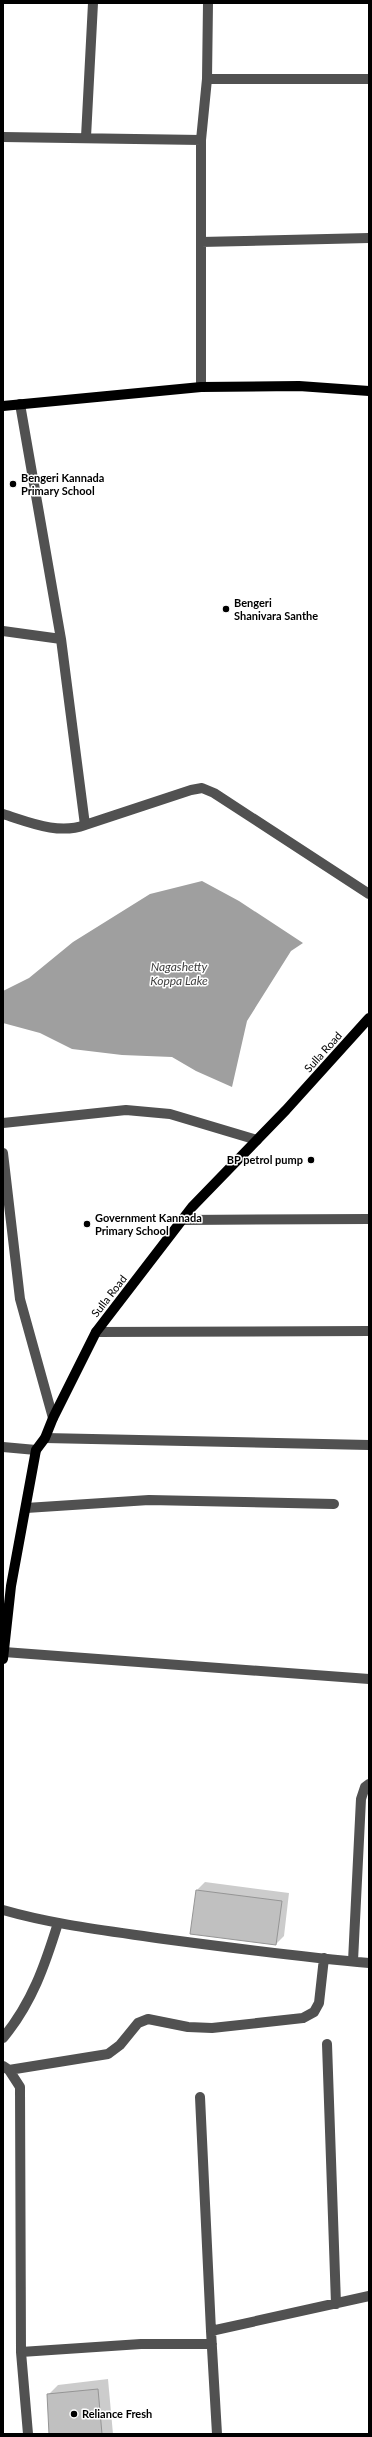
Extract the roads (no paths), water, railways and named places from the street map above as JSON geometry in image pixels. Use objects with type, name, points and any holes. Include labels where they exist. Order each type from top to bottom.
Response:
[{"type":"main road","points":[[3,406],[201,387],[299,386],[369,391]]},
{"type":"main road","name":"Sulla Road","points":[[3,1655],[11,1586],[36,1450],[45,1438],[53,1418],[96,1332],[182,1220],[367,1022]]},
{"type":"street","points":[[86,137],[93,3]]},
{"type":"street","points":[[201,387],[201,140],[207,79],[208,3]]},
{"type":"street","points":[[207,79],[369,78]]},
{"type":"street","points":[[3,137],[86,137],[201,140]]},
{"type":"street","points":[[200,242],[369,238]]},
{"type":"street","points":[[20,404],[62,639],[85,825]]},
{"type":"street","points":[[3,631],[62,639]]},
{"type":"street","points":[[3,814],[61,829],[75,829],[191,790],[202,788],[214,793],[369,894]]},
{"type":"street","points":[[3,1123],[126,1110],[170,1114],[257,1140]]},
{"type":"street","points":[[3,1153],[20,1299],[53,1418]]},
{"type":"street","points":[[182,1220],[369,1219]]},
{"type":"street","points":[[96,1332],[369,1332]]},
{"type":"street","points":[[45,1438],[369,1445]]},
{"type":"street","points":[[3,1447],[36,1450]]},
{"type":"street","points":[[26,1508],[149,1500],[334,1504]]},
{"type":"street","points":[[3,1655],[369,1679]]},
{"type":"street","points":[[353,1961],[362,1799],[365,1787],[369,1784]]},
{"type":"street","points":[[3,1910],[58,1923],[114,1932],[369,1963]]},
{"type":"street","points":[[3,2038],[18,2020],[31,1998],[43,1972],[58,1923]]},
{"type":"street","points":[[28,2434],[21,2352],[20,2087],[6,2068],[108,2054],[120,2045],[138,2023],[148,2019],[188,2027],[212,2028],[303,2018],[314,2012],[319,2003],[324,1958]]},
{"type":"street","points":[[327,2044],[336,2304]]},
{"type":"street","points":[[200,2097],[217,2434]]},
{"type":"street","points":[[211,2331],[369,2296]]},
{"type":"street","points":[[21,2352],[141,2344],[212,2344]]},
{"type":"water","name":"Nagashetty Koppa Lake","points":[[202,881],[239,901],[303,943],[291,951],[247,1021],[232,1087],[196,1071],[172,1057],[122,1055],[72,1049],[40,1033],[3,1023],[3,991],[29,978],[73,942],[150,894]]},
{"type":"place","name":"Bengeri Kannada Primary School","points":[[13,484]]},
{"type":"place","name":"Bengeri Shanivara Santhe","points":[[226,609]]},
{"type":"place","name":"BP petrol pump","points":[[311,1160]]},
{"type":"place","name":"Government Kannada Primary School","points":[[87,1224]]},
{"type":"place","name":"Reliance Fresh","points":[[74,2414]]}]
